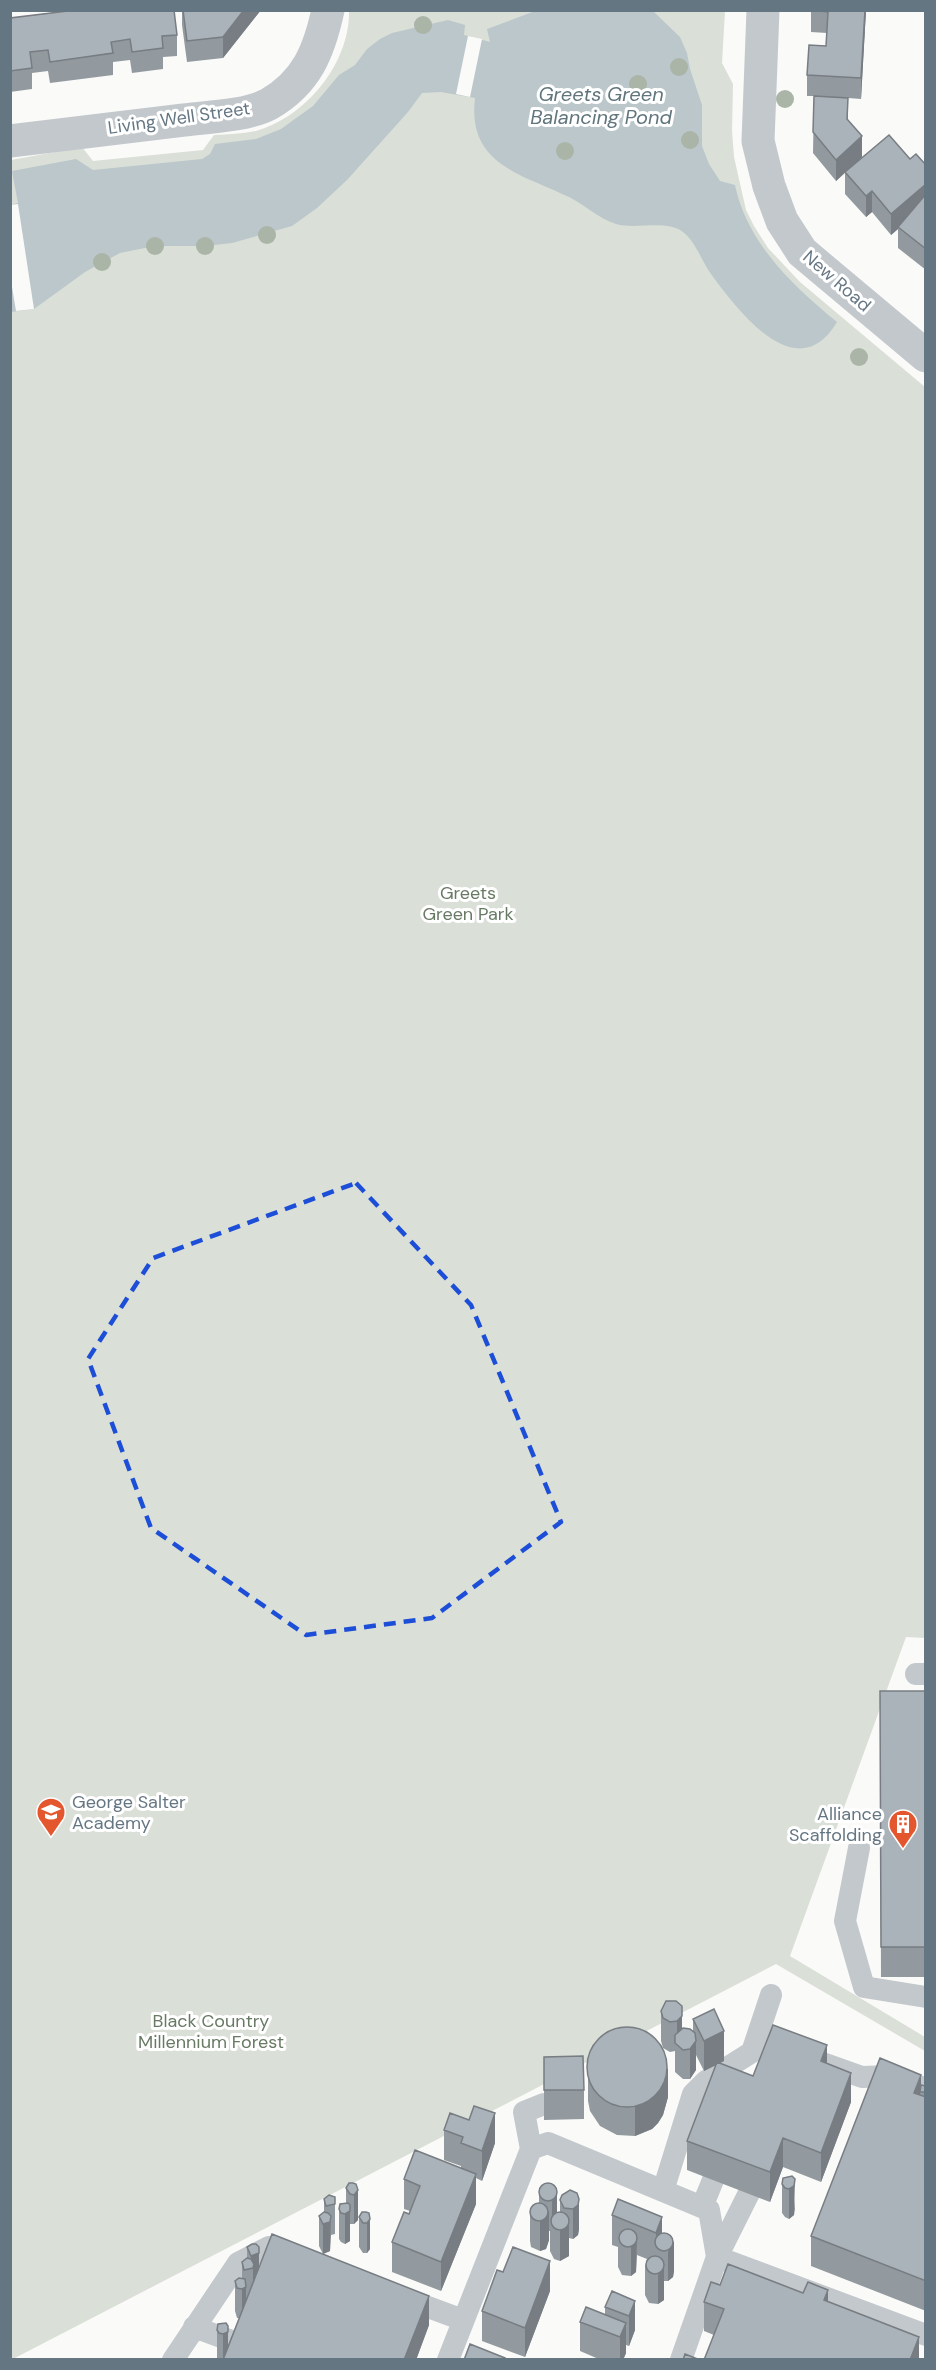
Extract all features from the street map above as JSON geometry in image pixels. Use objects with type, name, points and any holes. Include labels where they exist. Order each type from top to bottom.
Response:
[{"type":"street","name":"Living Well Street","points":[[10,141],[237,113],[268,105],[292,86],[311,66],[322,38],[328,10]]},
{"type":"street","name":"New Road","points":[[763,10],[758,141],[769,186],[782,221],[802,252],[926,356]]},
{"type":"lane","points":[[859,1848],[845,1921],[864,1986],[914,1990]]},
{"type":"lane","points":[[663,2191],[693,2094],[706,2082],[765,2043],[771,1995]]},
{"type":"lane","points":[[801,2065],[804,2057],[862,2077],[892,2076],[926,2089]]},
{"type":"lane","points":[[448,2360],[531,2149],[525,2112],[544,2104]]},
{"type":"lane","points":[[531,2149],[548,2143],[709,2210],[717,2257]]},
{"type":"lane","points":[[702,2206],[713,2180]]},
{"type":"lane","points":[[681,2360],[717,2257],[749,2193]]},
{"type":"lane","points":[[173,2360],[238,2263],[270,2247],[319,2266]]},
{"type":"lane","points":[[717,2257],[785,2293],[877,2328],[926,2335]]},
{"type":"lane","points":[[877,2328],[888,2296]]},
{"type":"lane","points":[[385,2297],[464,2320]]},
{"type":"lane","points":[[194,2327],[240,2344]]},
{"type":"highlighted area","points":[[356,1183],[471,1305],[561,1522],[432,1618],[306,1635],[151,1528],[88,1359],[153,1258]]},
{"type":"green space","name":"Greets Green Park","points":[[349,11],[725,11],[722,63],[733,84],[734,157],[746,210],[754,226],[768,248],[800,282],[925,387],[925,1638],[906,1637],[790,1956],[925,2037],[925,2051],[776,1964],[11,2360],[11,160],[82,147],[93,161],[203,150],[214,135],[251,132],[274,124],[292,114],[308,101],[322,85],[342,50]]},
{"type":"water","name":"Greets Green Balancing Pond","points":[[535,11],[653,11],[680,37],[702,105],[702,146],[709,164],[720,181],[735,185],[750,226],[774,262],[804,294],[837,322],[821,341],[804,348],[787,346],[753,324],[711,274],[692,241],[676,228],[660,225],[624,226],[616,224],[569,197],[501,164],[489,153],[480,138],[475,121],[475,98],[441,92],[422,93],[408,112],[347,180],[317,208],[292,226],[232,243],[205,246],[155,246],[120,253],[85,272],[34,309],[11,312],[10,205],[18,203],[12,171],[76,159],[93,170],[202,159],[210,154],[215,144],[256,139],[281,129],[313,106],[339,75],[355,65],[367,49],[392,33],[448,20],[465,25],[464,35],[490,42],[487,29]]},
{"type":"pier","points":[[468,36],[482,39],[470,97],[456,94]]},
{"type":"pier","points":[[18,204],[34,309],[16,311],[10,275],[10,205]]},
{"type":"building","points":[[76,10],[174,10],[177,35],[162,36],[163,48],[132,52],[130,39],[111,42],[113,53],[50,62],[48,50],[30,52],[32,68],[10,71],[10,18]]},
{"type":"building","points":[[183,10],[244,10],[223,37],[187,41]]},
{"type":"building","points":[[811,10],[865,10],[861,78],[807,75],[809,45],[826,46],[828,12]]},
{"type":"building","points":[[814,96],[848,98],[847,119],[862,136],[836,160],[813,132]]},
{"type":"building","points":[[889,135],[910,159],[916,154],[926,165],[926,184],[891,214],[872,191],[866,196],[845,172]]},
{"type":"building","points":[[926,194],[926,249],[898,227]]},
{"type":"building","name":"Alliance Scaffolding","points":[[880,1691],[926,1691],[926,1947],[881,1947]]},
{"type":"building","points":[[666,2001],[676,2001],[682,2006],[682,2016],[677,2021],[670,2022],[663,2018],[661,2011]]},
{"type":"building","points":[[714,2009],[724,2031],[704,2041],[693,2019]]},
{"type":"building","points":[[773,2025],[827,2045],[821,2061],[851,2073],[821,2153],[783,2138],[770,2172],[687,2141],[717,2062],[753,2076]]},
{"type":"building","points":[[627,2027],[642,2030],[655,2039],[664,2052],[667,2067],[664,2082],[655,2095],[642,2104],[627,2107],[612,2104],[599,2095],[590,2082],[587,2067],[590,2052],[599,2039],[612,2030]]},
{"type":"building","points":[[683,2028],[695,2033],[696,2041],[690,2049],[683,2050],[675,2043],[675,2035]]},
{"type":"building","points":[[583,2056],[584,2090],[544,2090],[544,2057]]},
{"type":"building","points":[[880,2058],[921,2075],[914,2093],[926,2097],[926,2281],[811,2236]]},
{"type":"building","points":[[921,2085],[926,2086],[926,2092],[920,2092]]},
{"type":"building","points":[[474,2106],[495,2113],[482,2151],[461,2143],[463,2137],[444,2130],[450,2113],[469,2120]]},
{"type":"building","points":[[415,2150],[476,2174],[441,2262],[392,2242],[404,2212],[409,2214],[420,2186],[404,2179]]},
{"type":"building","points":[[792,2176],[795,2179],[794,2186],[789,2189],[785,2188],[782,2184],[783,2178]]},
{"type":"building","points":[[349,2183],[356,2184],[358,2190],[354,2195],[350,2194],[346,2188]]},
{"type":"building","points":[[548,2183],[556,2188],[557,2192],[552,2200],[548,2201],[540,2196],[539,2192],[544,2184]]},
{"type":"building","points":[[570,2190],[577,2193],[579,2199],[578,2205],[573,2209],[564,2208],[560,2200],[562,2195]]},
{"type":"building","points":[[329,2195],[335,2197],[335,2204],[326,2206],[324,2199]]},
{"type":"building","points":[[618,2199],[662,2217],[656,2233],[612,2215]]},
{"type":"building","points":[[348,2203],[350,2211],[345,2214],[341,2213],[340,2204]]},
{"type":"building","points":[[539,2203],[545,2206],[548,2212],[545,2218],[539,2221],[533,2218],[530,2212],[533,2206]]},
{"type":"building","points":[[324,2212],[331,2216],[330,2222],[323,2224],[319,2216]]},
{"type":"building","points":[[362,2212],[369,2213],[370,2219],[367,2223],[363,2223],[359,2217]]},
{"type":"building","points":[[556,2212],[564,2212],[569,2217],[567,2228],[556,2230],[551,2225],[551,2217]]},
{"type":"building","points":[[624,2229],[632,2229],[637,2234],[635,2245],[624,2247],[619,2242],[619,2234]]},
{"type":"building","points":[[664,2233],[672,2238],[673,2242],[668,2250],[664,2251],[656,2246],[655,2242],[660,2234]]},
{"type":"building","points":[[272,2234],[429,2296],[404,2360],[223,2360]]},
{"type":"building","points":[[252,2244],[259,2247],[259,2253],[251,2256],[247,2247]]},
{"type":"building","points":[[513,2247],[550,2261],[525,2328],[482,2311],[497,2270],[503,2272]]},
{"type":"building","points":[[651,2256],[659,2256],[664,2261],[662,2272],[651,2274],[646,2269],[646,2261]]},
{"type":"building","points":[[247,2258],[251,2259],[254,2264],[253,2268],[244,2270],[242,2262]]},
{"type":"building","points":[[728,2264],[803,2293],[808,2282],[828,2290],[824,2300],[919,2337],[910,2360],[704,2360],[724,2309],[704,2302],[711,2282],[720,2285]]},
{"type":"building","points":[[239,2278],[245,2279],[246,2287],[242,2289],[237,2288],[235,2281]]},
{"type":"building","points":[[612,2291],[635,2301],[629,2316],[605,2307]]},
{"type":"building","points":[[586,2307],[626,2323],[620,2337],[580,2322]]},
{"type":"building","points":[[226,2323],[228,2332],[219,2333],[218,2324]]},
{"type":"building","points":[[470,2344],[505,2358],[504,2360],[464,2360]]},
{"type":"building","points":[[685,2354],[700,2360],[683,2360]]},
{"type":"place","name":"George Salter Academy","points":[[51,1838]]},
{"type":"place","name":"Alliance Scaffolding","points":[[903,1850]]},
{"type":"park label","name":"Black Country Millennium Forest","points":[[211,2031]]}]
